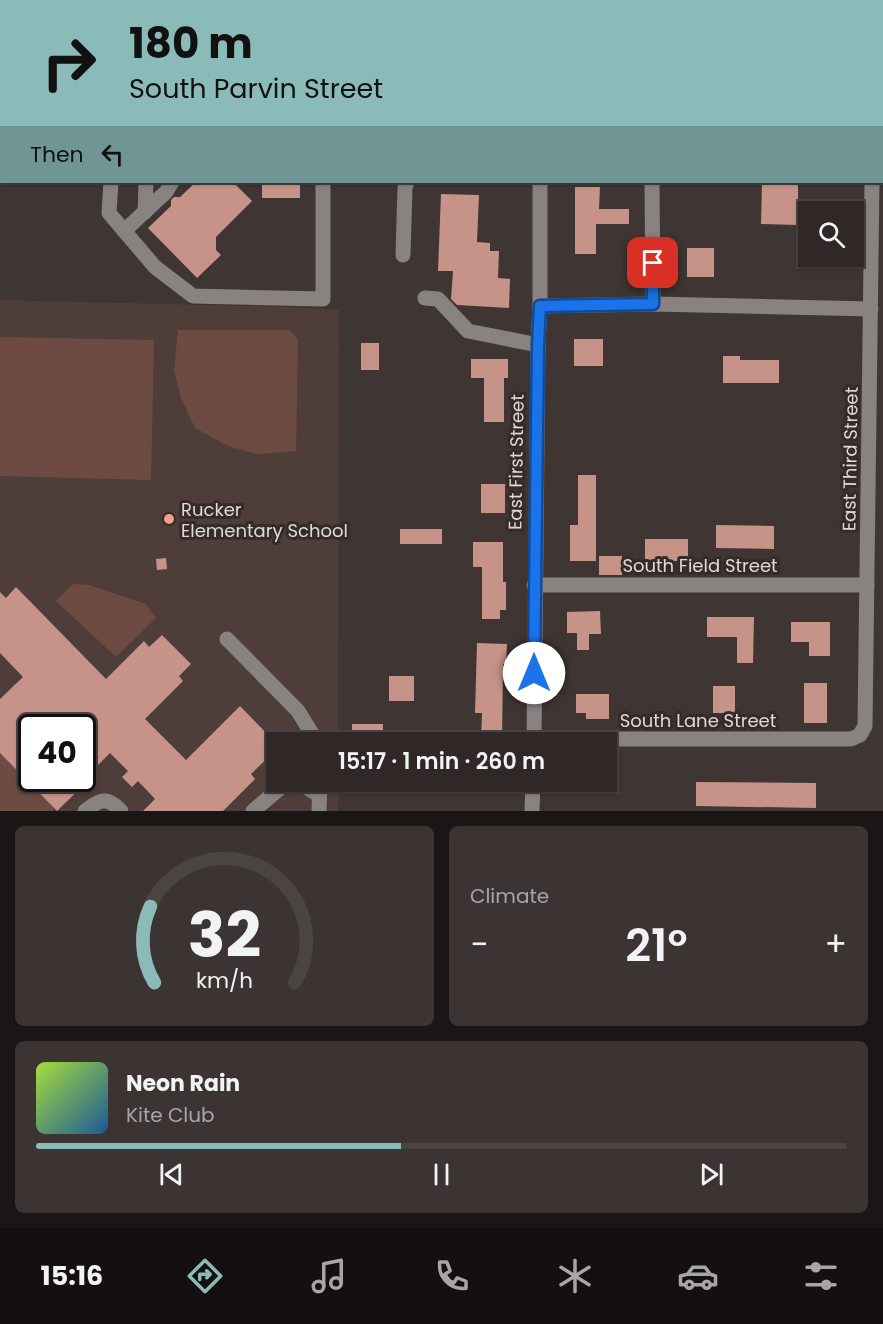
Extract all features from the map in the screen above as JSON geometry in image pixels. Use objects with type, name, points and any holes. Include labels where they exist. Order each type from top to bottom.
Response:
[{"type":"street","points":[[111,183],[109,213],[155,267],[193,296],[322,299],[323,183]]},
{"type":"street","points":[[145,212],[146,183]]},
{"type":"street","points":[[124,231],[166,192],[171,183]]},
{"type":"street","points":[[403,255],[407,183]]},
{"type":"street","name":"East First Street","points":[[534,732],[540,183]]},
{"type":"street","points":[[652,183],[653,304]]},
{"type":"street","name":"East Third Street","points":[[860,735],[865,726],[867,585],[876,526],[871,309],[878,266],[873,183]]},
{"type":"street","points":[[425,298],[438,299],[468,331],[538,345]]},
{"type":"street","points":[[540,306],[653,304],[871,309]]},
{"type":"street","name":"South Field Street","points":[[534,585],[867,585]]},
{"type":"street","points":[[227,639],[298,711],[311,732]]},
{"type":"street","name":"South Lane Street","points":[[617,741],[851,740],[860,735]]},
{"type":"street","points":[[253,811],[275,792]]},
{"type":"street","points":[[319,792],[319,811]]},
{"type":"street","points":[[532,811],[533,792]]},
{"type":"street","points":[[85,811],[95,803],[104,800],[114,804],[121,811]]},
{"type":"shaded area","name":"Rucker Elementary School","points":[[0,300],[339,310],[338,732],[266,732],[266,792],[338,792],[338,811],[0,811]]},
{"type":"shaded area","points":[[178,330],[289,330],[298,339],[296,451],[256,454],[228,446],[195,428],[181,398],[174,371]]},
{"type":"shaded area","points":[[0,337],[154,340],[151,480],[0,476]]},
{"type":"shaded area","points":[[73,584],[89,585],[146,604],[156,618],[116,657],[56,601]]},
{"type":"shaded area","points":[[0,753],[18,771],[18,792],[38,792],[55,809],[52,811],[0,811]]},
{"type":"building","points":[[195,183],[234,183],[252,201],[216,237],[216,250],[221,255],[197,278],[148,228],[171,206],[171,200],[174,197],[180,197]]},
{"type":"building","points":[[262,183],[300,183],[300,198],[262,198]]},
{"type":"building","points":[[762,183],[798,183],[798,225],[761,224]]},
{"type":"building","points":[[575,187],[600,187],[599,209],[629,209],[629,224],[596,224],[596,254],[575,254]]},
{"type":"building","points":[[441,194],[479,195],[477,242],[490,243],[490,251],[499,251],[498,278],[510,279],[509,308],[457,305],[451,299],[453,271],[438,271]]},
{"type":"building","points":[[687,248],[714,248],[714,277],[687,277]]},
{"type":"building","points":[[574,339],[603,339],[603,366],[574,366]]},
{"type":"building","points":[[361,343],[379,343],[379,370],[361,370]]},
{"type":"building","points":[[723,356],[740,356],[740,360],[779,360],[779,383],[723,383]]},
{"type":"building","points":[[471,359],[508,359],[508,378],[504,378],[504,422],[484,422],[484,378],[471,378]]},
{"type":"building","points":[[578,475],[596,475],[596,561],[570,561],[570,525],[578,525]]},
{"type":"building","points":[[481,484],[505,484],[505,513],[481,513]]},
{"type":"building","points":[[716,525],[774,526],[774,549],[716,548]]},
{"type":"building","points":[[400,529],[442,529],[442,544],[400,544]]},
{"type":"building","points":[[645,539],[688,539],[688,561],[645,561]]},
{"type":"building","points":[[473,542],[503,542],[506,610],[500,610],[500,619],[482,619],[482,567],[473,567]]},
{"type":"building","points":[[599,556],[622,556],[622,575],[599,575]]},
{"type":"building","points":[[166,558],[167,569],[157,570],[156,559]]},
{"type":"building","points":[[16,587],[106,679],[144,641],[149,647],[162,635],[191,664],[179,676],[183,681],[145,719],[186,760],[240,706],[266,733],[266,760],[251,774],[255,779],[223,811],[143,811],[155,799],[138,781],[132,787],[122,777],[128,771],[110,753],[96,767],[96,714],[18,714],[18,771],[0,753],[0,699],[23,677],[0,653],[0,592],[6,598]]},
{"type":"building","points":[[600,611],[601,634],[589,634],[589,650],[577,650],[577,633],[567,633],[567,612]]},
{"type":"building","points":[[707,617],[754,617],[753,663],[737,663],[737,637],[707,637]]},
{"type":"building","points":[[791,622],[830,622],[830,656],[809,656],[809,642],[791,642]]},
{"type":"building","points":[[477,643],[507,644],[506,664],[503,664],[502,732],[481,732],[482,713],[475,713]]},
{"type":"building","points":[[389,676],[414,676],[414,701],[389,701]]},
{"type":"building","points":[[804,683],[827,683],[827,723],[804,723]]},
{"type":"building","points":[[713,686],[735,686],[735,713],[713,713]]},
{"type":"building","points":[[576,694],[609,694],[609,719],[586,719],[586,713],[576,713]]},
{"type":"building","points":[[352,724],[383,724],[383,732],[352,732]]},
{"type":"building","points":[[696,782],[816,783],[816,808],[696,806]]},
{"type":"building","points":[[38,792],[77,792],[57,811]]},
{"type":"place","name":"Rucker Elementary School","points":[[169,519]]},
{"type":"route","points":[[534,673],[540,306],[653,304],[653,263]]}]
